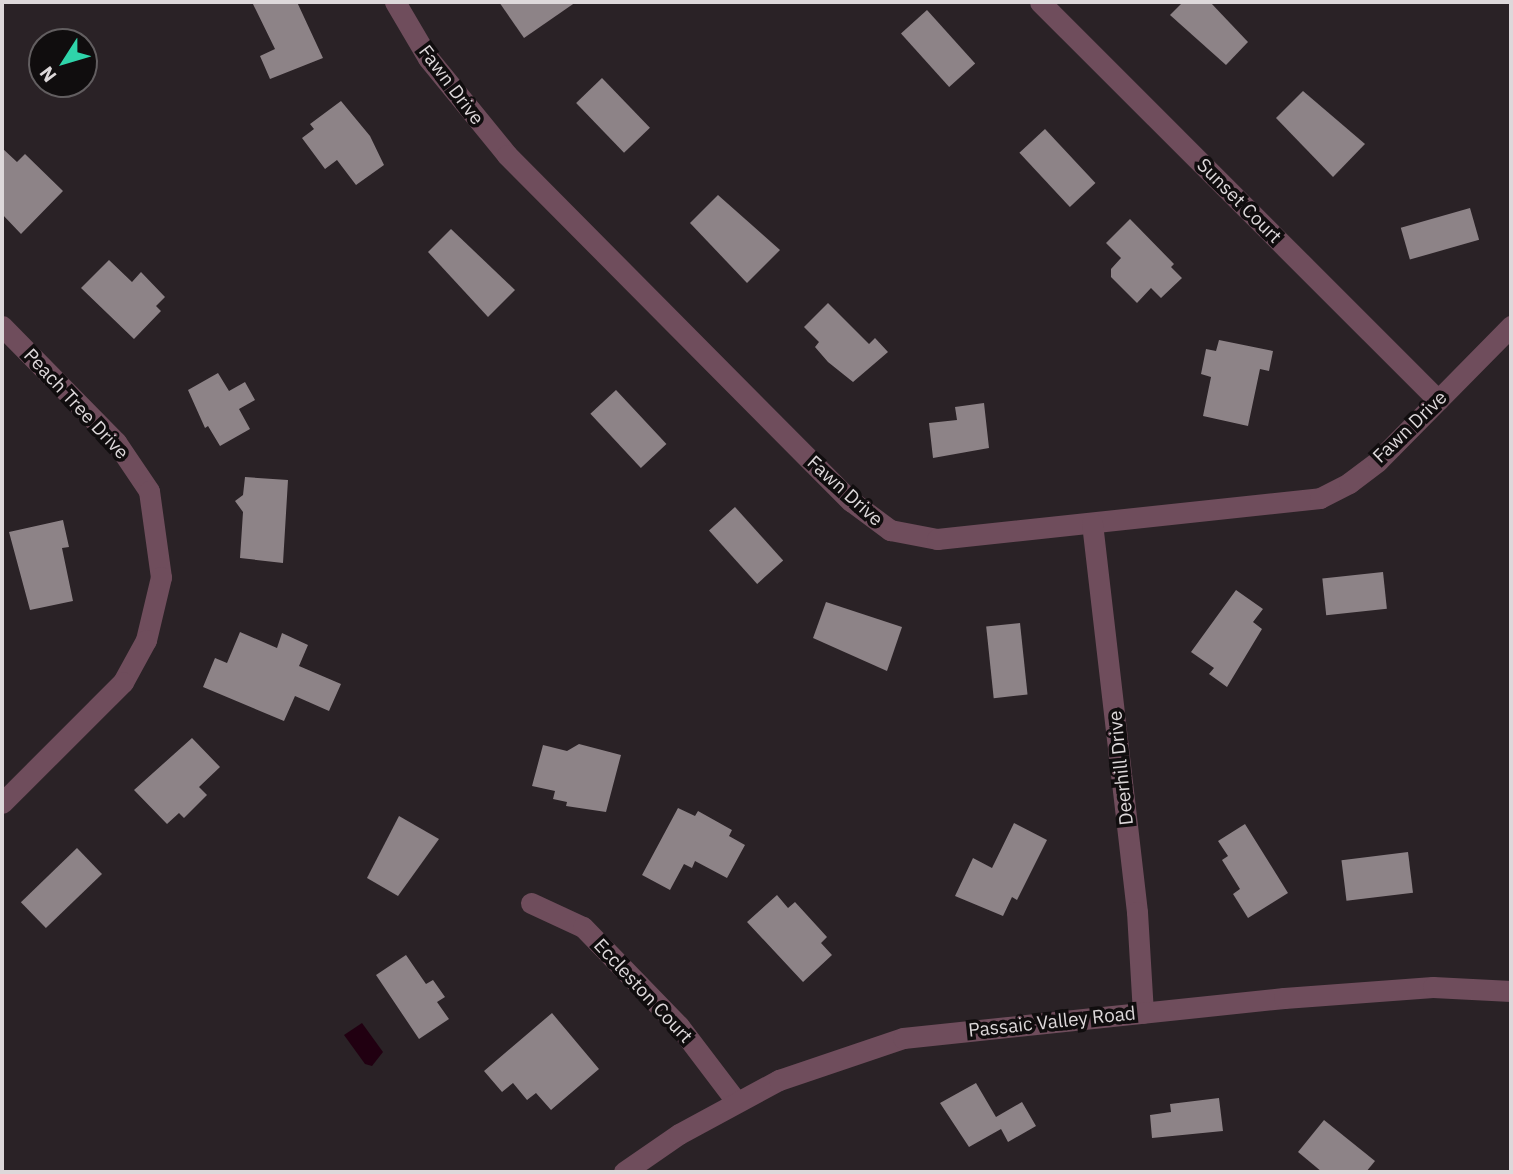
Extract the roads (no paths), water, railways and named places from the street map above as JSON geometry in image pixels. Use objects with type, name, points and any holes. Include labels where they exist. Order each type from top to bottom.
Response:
[{"type":"street","name":"Fawn Drive","points":[[395,2],[428,58],[507,155],[875,522],[937,539],[1320,498],[1349,483],[1378,461],[1511,326]]},
{"type":"street","name":"Sunset Court","points":[[1040,2],[1438,400]]},
{"type":"street","name":"Peach Tree Drive","points":[[2,326],[116,442],[149,491],[162,577],[146,640],[123,682],[2,803]]},
{"type":"street","name":"Deerhill Drive","points":[[1092,523],[1135,898],[1143,1013]]},
{"type":"street","name":"Eccleston Court","points":[[531,903],[583,928],[679,1026],[736,1101]]},
{"type":"street","name":"Passaic Valley Road","points":[[624,1172],[736,1101],[840,1056],[902,1038],[1433,987],[1511,991]]}]
